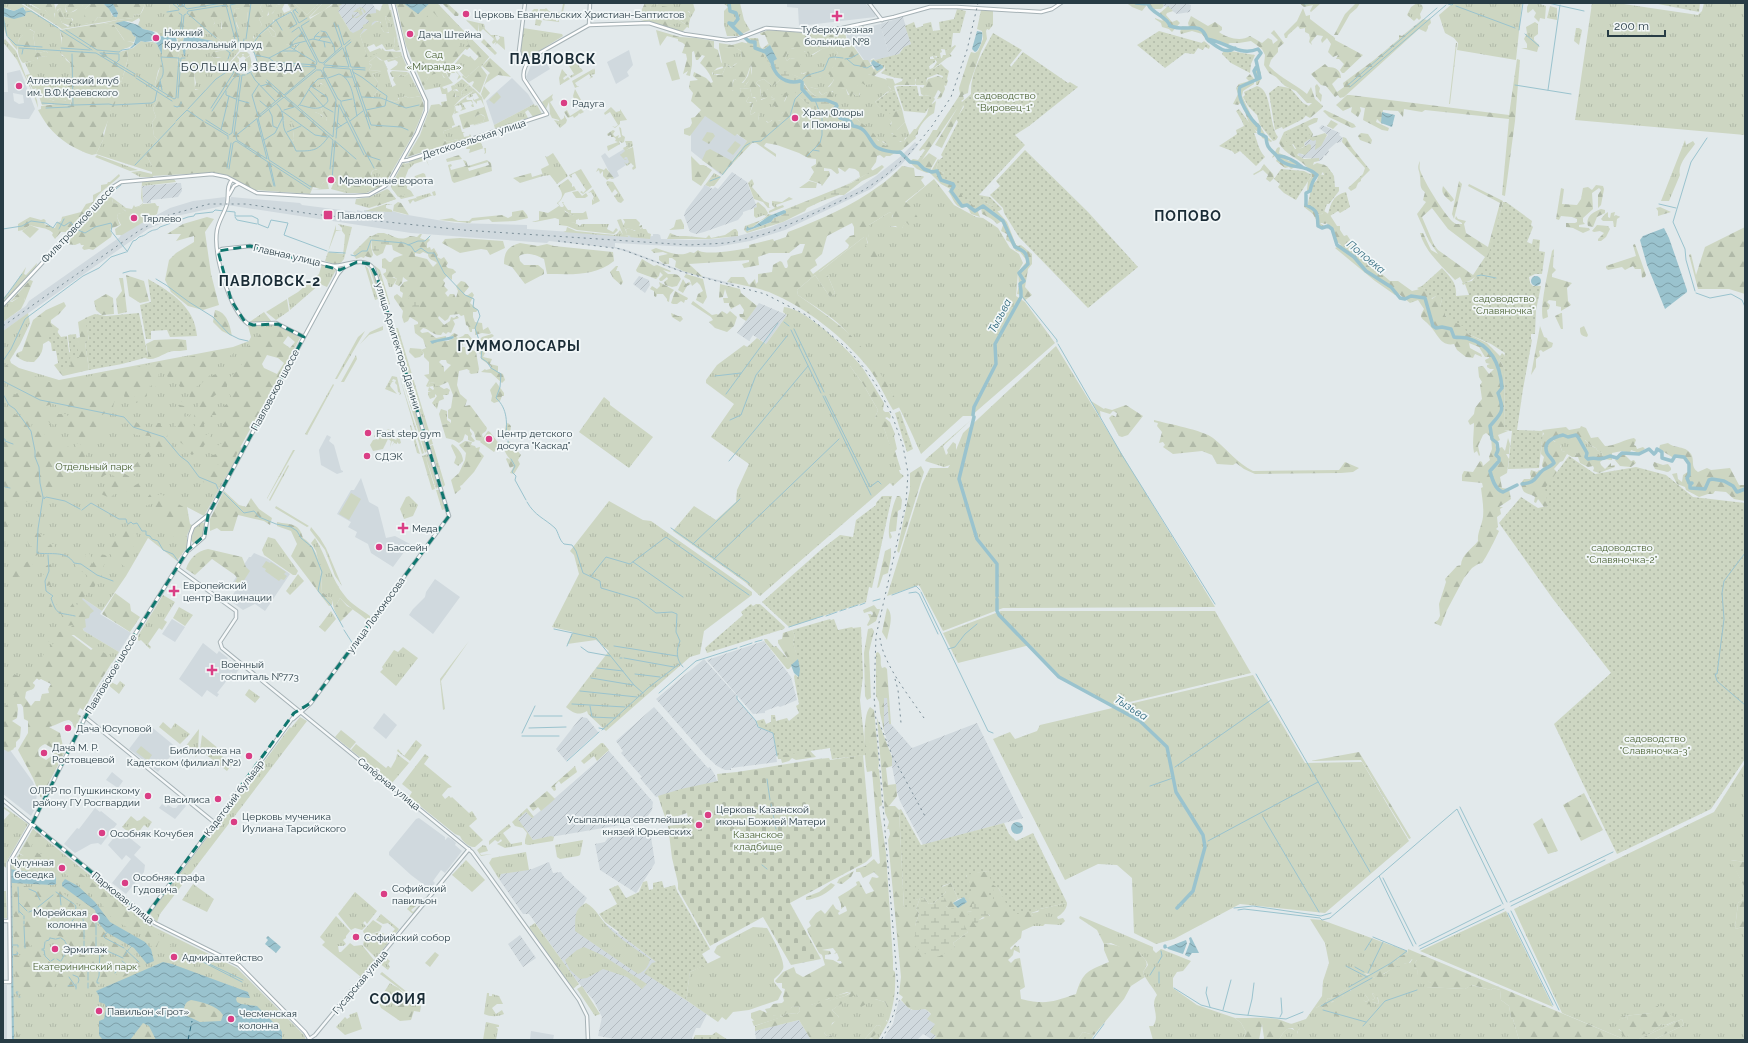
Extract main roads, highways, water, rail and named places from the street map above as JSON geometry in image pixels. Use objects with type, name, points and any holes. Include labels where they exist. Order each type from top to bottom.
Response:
[{"type":"main road","name":"Фильтровское шоссе","points":[[3,305],[118,183],[202,174],[216,174],[233,180],[257,192],[310,196],[369,195],[385,186],[417,133],[427,105],[406,57],[393,3]]},
{"type":"main road","name":"Детскосельская улица","points":[[401,161],[547,114],[523,76],[527,64],[534,56],[589,25],[649,23],[692,36],[720,40],[737,38],[768,28],[807,31],[830,29],[882,20],[930,7],[957,7],[1041,12],[1052,9],[1061,3]]},
{"type":"main road","points":[[227,178],[229,184],[229,196]]},
{"type":"main road","points":[[229,184],[233,180]]},
{"type":"main road","points":[[233,180],[234,186],[217,229],[217,245],[222,272],[235,310],[245,322],[253,326],[278,324],[304,338]]},
{"type":"main road","points":[[234,186],[240,184]]},
{"type":"main road","points":[[217,245],[222,249],[218,251]]},
{"type":"main road","name":"Главная улица","points":[[222,249],[250,246],[334,266],[338,269],[338,274]]},
{"type":"main road","name":"Павловское шоссе","points":[[9,921],[8,868],[32,824],[96,696],[188,550],[193,528],[208,515],[338,274]]},
{"type":"main road","name":"Павловское шоссе","points":[[188,550],[204,537],[208,515]]},
{"type":"main road","points":[[201,521],[207,523]]},
{"type":"main road","points":[[190,541],[196,544]]},
{"type":"main road","name":"Парковая улица","points":[[32,824],[158,926],[239,965],[305,1032],[309,1039]]},
{"type":"main road","points":[[3,921],[9,921],[10,982],[3,982]]},
{"type":"water","points":[[103,3],[113,4],[118,13],[117,17],[114,17]]},
{"type":"water","points":[[403,3],[430,3],[418,14]]},
{"type":"water","points":[[23,7],[26,12],[25,16],[14,19],[3,16],[4,8],[14,11]]},
{"type":"water","name":"Нижний Круглозальный пруд","points":[[124,21],[138,25],[143,29],[152,31],[160,36],[176,38],[178,45],[162,44],[162,55],[157,44],[152,41],[141,41],[129,49],[134,44],[136,37],[131,31],[115,23]]},
{"type":"water","points":[[977,31],[982,32],[982,37],[980,46],[975,52],[972,49]]},
{"type":"water","points":[[188,36],[213,41],[224,48],[210,49],[198,44],[186,44],[184,56],[182,47],[184,37]]},
{"type":"water","points":[[770,45],[777,59],[770,63],[763,50]]},
{"type":"water","points":[[873,60],[883,66],[883,68],[877,71],[871,63]]},
{"type":"water","points":[[1382,112],[1395,115],[1392,127],[1381,123]]},
{"type":"water","points":[[784,210],[786,213],[774,218],[771,222],[747,231],[746,230],[747,226],[749,228],[753,227],[769,216]]},
{"type":"water","points":[[1664,228],[1669,238],[1687,290],[1687,292],[1665,309],[1647,265],[1640,240],[1643,236]]},
{"type":"water","points":[[1534,276],[1538,276],[1540,277],[1540,285],[1534,286],[1531,283],[1531,279]]},
{"type":"water","points":[[453,336],[454,338],[432,344],[430,341]]},
{"type":"water","points":[[798,659],[800,669],[799,677],[794,673],[791,665]]},
{"type":"water","points":[[1017,822],[1021,824],[1023,828],[1021,832],[1017,834],[1013,832],[1011,828],[1013,824]]},
{"type":"water","points":[[10,869],[55,876],[56,878],[56,884],[53,885],[12,883],[14,1040],[12,1040]]},
{"type":"water","points":[[65,879],[78,886],[95,902],[110,922],[145,942],[151,949],[154,961],[147,964],[134,948],[106,932],[98,922],[95,910],[62,886]]},
{"type":"water","points":[[964,897],[967,902],[958,908],[953,903]]},
{"type":"water","points":[[268,936],[281,947],[276,953],[265,944],[268,940],[266,938]]},
{"type":"water","points":[[1191,937],[1199,953],[1192,953],[1189,957],[1185,955],[1190,942],[1189,938]]},
{"type":"water","points":[[1186,940],[1187,943],[1183,954],[1168,949],[1168,947]]},
{"type":"water","points":[[163,962],[172,964],[248,992],[250,998],[237,997],[237,1002],[257,1006],[280,1029],[282,1032],[282,1040],[156,1040],[149,1026],[143,1023],[130,1040],[102,1039],[99,1035],[99,1021],[104,1019],[106,1009],[105,1004],[99,1002],[99,996],[96,991]],"holes":[[[191,1000],[208,1004],[217,1009],[223,1015],[221,1021],[200,1022],[185,1015],[185,1004]]]},
{"type":"waterway","points":[[167,12],[179,10],[172,3]]},
{"type":"waterway","points":[[176,3],[180,7],[183,3]]},
{"type":"waterway","points":[[185,3],[184,6],[187,9],[222,3]]},
{"type":"waterway","points":[[239,3],[230,5],[240,46],[243,46]]},
{"type":"waterway","points":[[246,39],[251,3]]},
{"type":"waterway","name":"Тызьва","points":[[729,3],[730,11],[736,13],[738,19],[734,24],[729,23],[750,42],[755,42],[755,48],[766,52]]},
{"type":"waterway","name":"Поповка","points":[[1136,3],[1148,4],[1166,20],[1170,26],[1199,29],[1205,34],[1207,39],[1238,50],[1251,51],[1258,49],[1261,53],[1256,60],[1260,78],[1240,87],[1240,97],[1248,114],[1259,127],[1259,133],[1266,137],[1269,148],[1279,159],[1284,163],[1307,169],[1317,175],[1310,191],[1306,193],[1306,205],[1315,211],[1318,218],[1318,226],[1322,228],[1328,226],[1332,229],[1337,245],[1354,257],[1366,271],[1391,287],[1400,298],[1405,299],[1411,296],[1425,298],[1433,326],[1436,328],[1442,327],[1451,329],[1454,337],[1467,338],[1475,341],[1482,345],[1493,356],[1501,379],[1502,388],[1498,393],[1502,408],[1500,414],[1490,426],[1492,439],[1497,443],[1498,450],[1496,455],[1499,458],[1499,461],[1490,471],[1494,484],[1500,491],[1503,492],[1517,485]]},
{"type":"waterway","points":[[1303,3],[1315,3]]},
{"type":"waterway","points":[[1448,4],[1452,5],[1454,3]]},
{"type":"waterway","points":[[1519,30],[1523,3]]},
{"type":"waterway","points":[[1548,3],[1584,11]]},
{"type":"waterway","points":[[216,38],[187,13],[188,11],[226,5],[237,47],[232,51]]},
{"type":"waterway","points":[[1350,87],[1446,5]]},
{"type":"waterway","points":[[1548,90],[1560,5]]},
{"type":"waterway","points":[[1456,6],[1515,28]]},
{"type":"waterway","points":[[1348,85],[1437,8]]},
{"type":"waterway","points":[[296,9],[293,11],[299,23],[307,18]]},
{"type":"waterway","points":[[295,10],[298,13]]},
{"type":"waterway","points":[[26,12],[31,11],[58,28]]},
{"type":"waterway","points":[[250,48],[260,34],[276,20],[291,12],[297,24],[290,28]]},
{"type":"waterway","points":[[179,13],[182,15],[180,35]]},
{"type":"waterway","points":[[182,35],[184,15],[186,14]]},
{"type":"waterway","points":[[3,16],[7,36]]},
{"type":"waterway","points":[[276,20],[282,30]]},
{"type":"waterway","points":[[309,21],[301,26],[319,62],[323,63],[342,46],[334,23]]},
{"type":"waterway","points":[[338,25],[344,45],[350,40]]},
{"type":"waterway","points":[[256,55],[269,58],[274,62],[316,65],[317,62],[299,27],[292,32]]},
{"type":"waterway","points":[[60,30],[92,50]]},
{"type":"waterway","points":[[66,30],[97,50],[119,52],[129,49]]},
{"type":"waterway","points":[[321,31],[326,32],[334,46],[335,52]]},
{"type":"waterway","points":[[315,36],[319,32]]},
{"type":"waterway","points":[[290,47],[293,41],[302,33]]},
{"type":"waterway","points":[[1525,34],[1539,46]]},
{"type":"waterway","points":[[314,39],[315,36],[321,37]]},
{"type":"waterway","points":[[8,37],[16,45],[42,47]]},
{"type":"waterway","points":[[319,40],[322,37],[329,37]]},
{"type":"waterway","points":[[243,45],[244,39]]},
{"type":"waterway","points":[[309,40],[313,39],[331,43]]},
{"type":"waterway","points":[[1208,40],[1224,50],[1228,51],[1235,48]]},
{"type":"waterway","points":[[290,47],[294,44],[306,41]]},
{"type":"waterway","points":[[324,42],[325,47]]},
{"type":"waterway","points":[[351,42],[345,47],[351,67],[365,68]]},
{"type":"waterway","points":[[294,49],[299,44]]},
{"type":"waterway","points":[[246,46],[254,52],[257,61]]},
{"type":"waterway","points":[[269,58],[290,47],[315,62]]},
{"type":"waterway","points":[[19,48],[96,53],[134,76]]},
{"type":"waterway","points":[[61,48],[90,50]]},
{"type":"waterway","points":[[224,48],[230,53]]},
{"type":"waterway","points":[[343,48],[349,67],[324,65],[324,64],[343,48]]},
{"type":"waterway","points":[[22,54],[23,49]]},
{"type":"waterway","points":[[283,51],[296,51]]},
{"type":"waterway","points":[[100,53],[135,74]]},
{"type":"waterway","points":[[101,53],[119,54],[119,60],[116,63]]},
{"type":"waterway","points":[[228,59],[230,53]]},
{"type":"waterway","points":[[72,54],[73,105]]},
{"type":"waterway","points":[[845,59],[851,58],[858,54]]},
{"type":"waterway","points":[[137,76],[174,99],[176,98],[179,58],[161,57],[163,75],[160,80],[162,90]]},
{"type":"waterway","points":[[178,98],[181,58],[185,58]]},
{"type":"waterway","points":[[801,81],[808,75],[824,70],[829,58],[843,58]]},
{"type":"waterway","name":"Тызьва","points":[[771,59],[774,70],[780,77],[789,82],[802,82],[802,89],[812,100],[826,100],[836,104],[837,106],[835,108],[843,113],[840,118],[850,121],[853,126],[861,128],[875,146],[887,151],[900,152],[910,162],[918,163],[924,169],[932,172],[937,171],[941,180],[953,184],[954,186],[951,191],[962,206],[967,205],[975,211],[983,206],[1003,221],[1015,247],[1023,251],[1026,255],[1028,264],[1019,273],[1024,281],[1020,284],[1021,297],[995,344],[996,364],[974,407],[973,415]]},
{"type":"waterway","points":[[847,59],[854,65],[860,66]]},
{"type":"waterway","points":[[247,74],[254,70],[257,63],[316,68],[284,95],[267,80]]},
{"type":"waterway","points":[[863,67],[867,68],[872,65]]},
{"type":"waterway","points":[[1257,66],[1254,71],[1257,79]]},
{"type":"waterway","points":[[366,154],[341,104],[341,101],[338,99],[323,70],[324,67],[350,69],[370,129]]},
{"type":"waterway","points":[[188,109],[216,79],[231,69]]},
{"type":"waterway","points":[[365,70],[352,69],[371,125],[401,127],[408,130]]},
{"type":"waterway","points":[[211,108],[234,72],[231,70]]},
{"type":"waterway","points":[[317,70],[321,70],[336,100],[333,137],[285,96],[317,70]]},
{"type":"waterway","points":[[353,72],[387,96],[385,106],[366,110]]},
{"type":"waterway","points":[[229,135],[232,133],[240,75],[236,73]]},
{"type":"waterway","points":[[251,73],[255,80],[275,101]]},
{"type":"waterway","points":[[328,78],[339,74],[344,76],[352,92],[357,116]]},
{"type":"waterway","points":[[212,111],[233,79],[238,75]]},
{"type":"waterway","points":[[235,135],[242,75],[245,75]]},
{"type":"waterway","points":[[345,77],[352,77]]},
{"type":"waterway","points":[[136,78],[172,101]]},
{"type":"waterway","points":[[298,106],[311,86],[318,79],[325,78]]},
{"type":"waterway","points":[[158,89],[160,82]]},
{"type":"waterway","points":[[259,84],[252,95],[258,116],[282,96],[266,82]]},
{"type":"waterway","points":[[261,86],[268,84]]},
{"type":"waterway","points":[[1515,85],[1571,94]]},
{"type":"waterway","points":[[300,105],[319,108],[328,101],[327,97],[311,86]]},
{"type":"waterway","points":[[309,90],[324,107],[333,112]]},
{"type":"waterway","points":[[752,142],[761,141],[790,116],[795,99],[804,90]]},
{"type":"waterway","points":[[42,103],[73,105],[152,103],[155,101],[157,91]]},
{"type":"waterway","points":[[226,91],[226,95],[236,99]]},
{"type":"waterway","points":[[221,130],[229,96]]},
{"type":"waterway","points":[[311,187],[269,160],[258,118],[284,97],[333,140],[330,169]]},
{"type":"waterway","points":[[362,97],[381,98],[406,108],[419,105]]},
{"type":"waterway","points":[[342,101],[352,99]]},
{"type":"waterway","points":[[238,100],[249,103]]},
{"type":"waterway","points":[[807,156],[820,143],[822,135],[822,118],[815,100]]},
{"type":"waterway","points":[[260,101],[267,107]]},
{"type":"waterway","points":[[277,104],[280,107],[285,131],[296,151],[315,149],[322,145],[329,136]]},
{"type":"waterway","points":[[339,105],[364,155]]},
{"type":"waterway","points":[[336,138],[339,105]]},
{"type":"waterway","points":[[174,106],[180,106]]},
{"type":"waterway","points":[[46,108],[70,107]]},
{"type":"waterway","points":[[284,110],[294,107]]},
{"type":"waterway","points":[[176,121],[187,110],[203,121]]},
{"type":"waterway","points":[[269,110],[272,116],[273,126],[277,128]]},
{"type":"waterway","points":[[282,111],[315,135],[327,137]]},
{"type":"waterway","points":[[350,121],[363,111]]},
{"type":"waterway","points":[[264,140],[275,133],[283,117]]},
{"type":"waterway","points":[[257,119],[267,159],[237,140],[236,136],[257,119]]},
{"type":"waterway","points":[[206,120],[228,134]]},
{"type":"waterway","points":[[205,122],[228,136],[228,139]]},
{"type":"waterway","points":[[336,129],[347,122]]},
{"type":"waterway","points":[[135,165],[175,123]]},
{"type":"waterway","points":[[338,123],[341,126]]},
{"type":"waterway","points":[[287,132],[301,126]]},
{"type":"waterway","points":[[1695,291],[1686,260],[1685,249],[1673,222],[1691,162],[1707,138]]},
{"type":"waterway","points":[[229,169],[233,143],[236,141],[268,162],[274,186]]},
{"type":"waterway","points":[[335,141],[356,159]]},
{"type":"waterway","points":[[332,180],[335,141]]},
{"type":"waterway","points":[[227,168],[231,143]]},
{"type":"waterway","points":[[722,175],[745,146],[750,143]]},
{"type":"waterway","points":[[813,150],[819,151]]},
{"type":"waterway","points":[[367,155],[374,168]]},
{"type":"waterway","points":[[368,156],[380,160]]},
{"type":"waterway","points":[[1278,156],[1290,159],[1302,167]]},
{"type":"waterway","points":[[270,163],[310,189]]},
{"type":"waterway","points":[[270,164],[275,186]]},
{"type":"waterway","points":[[710,181],[720,177]]},
{"type":"waterway","points":[[112,192],[121,185]]},
{"type":"waterway","points":[[1659,204],[1676,208]]},
{"type":"waterway","points":[[127,252],[133,241],[151,231],[194,216],[195,214],[213,212],[215,210],[235,212],[235,216],[252,216],[258,219],[258,224],[268,228],[271,220],[288,223],[284,235],[327,251]]},
{"type":"waterway","points":[[235,217],[237,220],[257,224]]},
{"type":"waterway","points":[[59,229],[64,219]]},
{"type":"waterway","points":[[3,229],[22,226],[31,221],[46,223],[53,228],[57,222],[64,226],[70,222],[73,225]]},
{"type":"waterway","points":[[78,230],[85,233],[95,227],[111,223],[111,231],[127,251]]},
{"type":"waterway","points":[[408,245],[418,241],[425,241],[430,236]]},
{"type":"waterway","points":[[351,255],[355,256],[362,251],[367,251],[371,240],[404,243],[411,246],[415,252],[421,248],[428,253],[434,253],[444,273],[465,295],[474,299],[473,307],[478,310],[480,316],[475,328],[482,349],[481,358],[487,362],[491,368],[501,374],[500,387],[496,398],[500,402],[505,412],[506,439]]},
{"type":"waterway","points":[[3,361],[11,349],[25,319],[83,276],[99,268],[111,257],[126,252]]},
{"type":"waterway","points":[[329,252],[345,253]]},
{"type":"waterway","points":[[123,273],[136,271]]},
{"type":"waterway","points":[[3,300],[22,274]]},
{"type":"waterway","points":[[1477,276],[1481,275],[1496,278]]},
{"type":"waterway","points":[[156,279],[213,317],[229,334],[239,339],[248,341]]},
{"type":"waterway","points":[[1696,293],[1710,298],[1731,294],[1742,300],[1745,307]]},
{"type":"waterway","points":[[1021,295],[1057,340],[1057,342]]},
{"type":"waterway","points":[[784,322],[789,326]]},
{"type":"waterway","points":[[726,394],[778,323]]},
{"type":"waterway","points":[[794,329],[824,392]]},
{"type":"waterway","points":[[791,330],[821,393]]},
{"type":"waterway","points":[[730,420],[741,415],[756,375],[787,336]]},
{"type":"waterway","points":[[1058,344],[1122,455],[1215,604]]},
{"type":"waterway","points":[[729,461],[808,366]]},
{"type":"waterway","points":[[715,376],[741,373]]},
{"type":"waterway","points":[[3,381],[40,400],[124,417],[133,427],[164,437],[180,456],[188,462],[199,477],[216,484],[218,489]]},
{"type":"waterway","points":[[3,394],[9,405],[15,409],[31,431],[35,457],[39,467],[43,497],[38,529],[37,553],[67,556],[74,563],[81,564],[97,575],[113,581]]},
{"type":"waterway","points":[[823,396],[871,495]]},
{"type":"waterway","points":[[825,396],[870,487],[878,481],[881,484]]},
{"type":"waterway","name":"Тызьва","points":[[974,417],[959,479],[977,539],[997,564],[997,596]]},
{"type":"waterway","name":"Поповка","points":[[1522,484],[1530,483],[1543,470],[1554,463],[1546,449],[1546,445],[1550,440],[1563,435],[1568,437],[1576,435],[1587,453],[1586,457],[1588,459],[1603,459],[1610,456],[1617,458],[1622,453],[1639,454],[1649,449],[1654,454],[1657,449],[1662,452],[1662,458],[1672,461],[1675,456],[1684,457],[1689,464],[1689,475],[1687,478],[1689,483],[1692,483],[1690,488],[1705,489],[1709,480],[1712,479],[1724,481],[1733,486],[1737,492],[1745,489]]},
{"type":"waterway","points":[[3,439],[13,444]]},
{"type":"waterway","points":[[714,559],[839,439]]},
{"type":"waterway","points":[[508,441],[508,449]]},
{"type":"waterway","points":[[511,459],[515,466],[512,472],[516,476],[515,480],[526,500]]},
{"type":"waterway","points":[[5,487],[10,488]]},
{"type":"waterway","points":[[224,493],[244,513],[254,511],[259,517],[276,524],[291,527],[297,531],[301,538],[312,547],[322,572],[318,591],[330,604],[343,627]]},
{"type":"waterway","points":[[44,497],[44,499],[46,497],[65,501],[80,509]]},
{"type":"waterway","points":[[693,544],[740,499]]},
{"type":"waterway","points":[[527,502],[536,514],[555,528],[564,544],[572,545],[576,551],[583,573],[600,581],[601,588],[638,599],[656,613],[672,612],[677,614],[676,632],[680,641],[677,655],[683,667]]},
{"type":"waterway","points":[[82,510],[91,503],[119,519],[126,519],[127,523]]},
{"type":"waterway","points":[[128,524],[131,522],[133,524],[137,523],[142,531],[146,531],[146,535],[158,541],[163,550],[173,554],[178,561]]},
{"type":"waterway","points":[[671,528],[749,583]]},
{"type":"waterway","points":[[591,576],[606,557],[630,564],[666,537],[749,595]]},
{"type":"waterway","points":[[1745,553],[1724,581],[1722,593],[1724,619],[1717,674],[1715,674],[1717,681],[1745,705]]},
{"type":"waterway","points":[[48,555],[49,571],[45,581],[46,591],[53,596],[51,598],[57,611],[75,616]]},
{"type":"waterway","points":[[633,562],[683,597]]},
{"type":"waterway","points":[[892,595],[916,586],[920,590]]},
{"type":"waterway","points":[[909,593],[916,592],[919,594],[938,634]]},
{"type":"waterway","points":[[921,592],[988,731],[993,733]]},
{"type":"waterway","points":[[873,601],[880,599]]},
{"type":"waterway","name":"Тызьва","points":[[997,599],[997,611],[999,615],[1059,677],[1140,721],[1167,747],[1176,792],[1203,835],[1205,847],[1193,891],[1177,908]]},
{"type":"waterway","points":[[860,605],[865,603]]},
{"type":"waterway","points":[[849,608],[858,605]]},
{"type":"waterway","points":[[840,611],[846,609]]},
{"type":"waterway","points":[[826,616],[837,612]]},
{"type":"waterway","points":[[789,627],[823,616]]},
{"type":"waterway","points":[[948,649],[955,647],[965,634],[977,624]]},
{"type":"waterway","points":[[554,629],[596,638],[634,685],[643,693]]},
{"type":"waterway","points":[[344,630],[353,644]]},
{"type":"waterway","points":[[567,646],[572,634]]},
{"type":"waterway","points":[[755,642],[762,640]]},
{"type":"waterway","points":[[740,647],[752,643]]},
{"type":"waterway","points":[[614,646],[677,656]]},
{"type":"waterway","points":[[581,647],[588,652],[610,656]]},
{"type":"waterway","points":[[659,693],[696,661],[737,648]]},
{"type":"waterway","points":[[624,658],[674,667]]},
{"type":"waterway","points":[[602,730],[648,688],[679,664]]},
{"type":"waterway","points":[[597,668],[623,671]]},
{"type":"waterway","points":[[635,674],[660,677]]},
{"type":"waterway","points":[[1256,674],[1370,872]]},
{"type":"waterway","points":[[591,678],[633,685]]},
{"type":"waterway","points":[[580,691],[637,697]]},
{"type":"waterway","points":[[737,696],[737,699],[756,721],[758,727],[773,733],[777,756]]},
{"type":"waterway","points":[[1175,767],[1271,700]]},
{"type":"waterway","points":[[572,704],[625,707]]},
{"type":"waterway","points":[[522,733],[535,706]]},
{"type":"waterway","points":[[590,706],[592,717],[615,718]]},
{"type":"waterway","points":[[534,716],[562,716]]},
{"type":"waterway","points":[[529,728],[566,727]]},
{"type":"waterway","points":[[599,728],[604,729]]},
{"type":"waterway","points":[[567,761],[599,732]]},
{"type":"waterway","points":[[522,736],[559,736]]},
{"type":"waterway","points":[[1150,786],[1173,778]]},
{"type":"waterway","points":[[767,779],[770,800]]},
{"type":"waterway","points":[[1208,841],[1318,782]]},
{"type":"waterway","points":[[771,804],[776,829]]},
{"type":"waterway","points":[[1460,807],[1507,902]]},
{"type":"waterway","points":[[1413,946],[1379,876],[1457,809],[1503,904]]},
{"type":"waterway","points":[[1263,817],[1319,912]]},
{"type":"waterway","points":[[1510,902],[1613,852]]},
{"type":"waterway","points":[[1511,906],[1605,860]]},
{"type":"waterway","points":[[762,865],[767,869]]},
{"type":"waterway","points":[[1238,910],[1244,909],[1320,918],[1322,920],[1330,918],[1379,876]]},
{"type":"waterway","points":[[1383,878],[1416,944]]},
{"type":"waterway","points":[[18,887],[19,913]]},
{"type":"waterway","points":[[29,889],[36,892],[40,900]]},
{"type":"waterway","points":[[56,892],[74,904]]},
{"type":"waterway","points":[[38,907],[53,895]]},
{"type":"waterway","points":[[60,895],[61,905]]},
{"type":"waterway","points":[[19,903],[27,911]]},
{"type":"waterway","points":[[74,916],[75,905]]},
{"type":"waterway","points":[[1419,946],[1501,905]]},
{"type":"waterway","points":[[1234,908],[1253,906],[1321,916],[1331,913]]},
{"type":"waterway","points":[[29,912],[36,909]]},
{"type":"waterway","points":[[1420,949],[1504,909]]},
{"type":"waterway","points":[[19,911],[23,915]]},
{"type":"waterway","points":[[76,911],[81,916]]},
{"type":"waterway","points":[[1511,911],[1559,1010]]},
{"type":"waterway","points":[[1508,913],[1553,1005]]},
{"type":"waterway","points":[[70,928],[68,925],[74,919]]},
{"type":"waterway","points":[[83,919],[84,925]]},
{"type":"waterway","points":[[96,923],[96,935]]},
{"type":"waterway","points":[[24,926],[25,948]]},
{"type":"waterway","points":[[84,928],[84,939]]},
{"type":"waterway","points":[[105,935],[103,936],[105,938],[124,948]]},
{"type":"waterway","points":[[96,937],[96,948]]},
{"type":"waterway","points":[[1349,987],[1391,963],[1407,951],[1373,937]]},
{"type":"waterway","points":[[50,938],[55,939]]},
{"type":"waterway","points":[[46,941],[50,938]]},
{"type":"waterway","points":[[56,939],[60,938]]},
{"type":"waterway","points":[[61,938],[65,941]]},
{"type":"waterway","points":[[1365,950],[1372,939]]},
{"type":"waterway","points":[[84,941],[84,948]]},
{"type":"waterway","points":[[42,949],[44,949],[45,942]]},
{"type":"waterway","points":[[1368,973],[1383,942]]},
{"type":"waterway","points":[[12,945],[18,945],[18,947]]},
{"type":"waterway","points":[[124,956],[129,949]]},
{"type":"waterway","points":[[42,950],[44,950],[45,956],[50,961]]},
{"type":"waterway","points":[[61,961],[67,950]]},
{"type":"waterway","points":[[96,950],[100,950],[99,976],[97,981],[97,983],[99,983]]},
{"type":"waterway","points":[[105,950],[123,958]]},
{"type":"waterway","points":[[126,950],[139,962]]},
{"type":"waterway","name":"Тызьва","points":[[1158,963],[1162,956],[1161,951]]},
{"type":"waterway","points":[[12,955],[18,954],[17,952]]},
{"type":"waterway","points":[[201,960],[243,980]]},
{"type":"waterway","points":[[122,961],[133,968]]},
{"type":"waterway","points":[[201,961],[242,982]]},
{"type":"waterway","points":[[115,973],[121,964]]},
{"type":"waterway","points":[[1346,966],[1367,977]]},
{"type":"waterway","points":[[1150,975],[1155,967]]},
{"type":"waterway","points":[[1355,967],[1364,972]]},
{"type":"waterway","points":[[88,972],[88,980]]},
{"type":"waterway","name":"Тызьва","points":[[1159,972],[1159,983]]},
{"type":"waterway","points":[[73,975],[78,977],[78,983]]},
{"type":"waterway","points":[[69,977],[76,987]]},
{"type":"waterway","points":[[1321,1006],[1372,978]]},
{"type":"waterway","points":[[1223,1010],[1231,980]]},
{"type":"waterway","points":[[88,983],[88,988]]},
{"type":"waterway","points":[[1248,1015],[1254,983]]},
{"type":"waterway","points":[[76,984],[76,989]]},
{"type":"waterway","points":[[68,986],[73,985]]},
{"type":"waterway","points":[[1207,987],[1206,993],[1210,1007]]},
{"type":"waterway","points":[[1174,988],[1201,1005],[1235,1014],[1286,1019],[1303,1012]]},
{"type":"waterway","points":[[1363,1026],[1385,1001],[1417,990]]},
{"type":"waterway","points":[[18,992],[16,992],[18,995]]},
{"type":"waterway","points":[[1280,1017],[1282,1013],[1281,998]]},
{"type":"waterway","points":[[1323,1010],[1366,1022]]},
{"type":"waterway","points":[[1092,1040],[1104,1024]]},
{"type":"railway","points":[[3,326],[140,230],[169,215],[209,204],[246,204],[312,214],[463,230],[689,245],[727,243],[765,234],[795,222],[864,190],[886,175],[910,153],[932,126],[951,97],[967,50],[978,3]]},
{"type":"railway","points":[[558,241],[621,249],[683,272],[765,294],[808,316],[848,349],[865,369],[877,386],[892,415],[903,446],[908,473],[906,503],[876,636],[874,696],[898,989],[893,1016],[881,1040]]},
{"type":"railway","points":[[880,638],[886,659],[892,670],[926,721]]},
{"type":"railway","points":[[895,679],[898,690],[901,723]]},
{"type":"railway","points":[[879,722],[892,755],[926,818]]},
{"type":"place","name":"Церковь Евангельских Христиан-Баптистов","points":[[466,14]]},
{"type":"place","name":"Туберкулезная больница №8","points":[[837,16]]},
{"type":"place","name":"Дача Штейна","points":[[410,34]]},
{"type":"place","name":"Нижний Круглозальный пруд","points":[[156,38]]},
{"type":"place","name":"Атлетический клуб им. В.Ф.Краевского","points":[[19,86]]},
{"type":"place","name":"Радуга","points":[[564,103]]},
{"type":"place","name":"Храм Флоры и Помоны","points":[[795,118]]},
{"type":"place","name":"Мраморные ворота","points":[[331,180]]},
{"type":"place","name":"Павловск","points":[[328,215]]},
{"type":"place","name":"Тярлево","points":[[134,218]]},
{"type":"place","name":"Fast step gym","points":[[368,433]]},
{"type":"place","name":"Центр детского досуга \"Каскад\"","points":[[489,439]]},
{"type":"place","name":"СДЭК","points":[[367,456]]},
{"type":"place","name":"Меда","points":[[403,528]]},
{"type":"place","name":"Бассейн","points":[[379,547]]},
{"type":"place","name":"Европейский центр Вакцинации","points":[[174,591]]},
{"type":"place","name":"Военный госпиталь №773","points":[[212,670]]},
{"type":"place","name":"Дача Юсуповой","points":[[68,728]]},
{"type":"place","name":"Дача М. Р. Ростовцевой","points":[[44,753]]},
{"type":"place","name":"Библиотека на Кадетском (филиал №2)","points":[[249,756]]},
{"type":"place","name":"ОЛРР по Пушкинскому району ГУ Росгвардии","points":[[148,796]]},
{"type":"place","name":"Василиса","points":[[218,799]]},
{"type":"place","name":"Церковь Казанской иконы Божией Матери","points":[[708,815]]},
{"type":"place","name":"Церковь мученика Иулиана Тарсийского","points":[[234,822]]},
{"type":"place","name":"Усыпальница светлейших князей Юрьевских","points":[[699,825]]},
{"type":"place","name":"Особняк Кочубея","points":[[102,833]]},
{"type":"place","name":"Чугунная беседка","points":[[62,868]]},
{"type":"place","name":"Особняк графа Гудовича","points":[[125,883]]},
{"type":"place","name":"Софийский павильон","points":[[384,894]]},
{"type":"place","name":"Морейская колонна","points":[[95,918]]},
{"type":"place","name":"Софийский собор","points":[[356,937]]},
{"type":"place","name":"Эрмитаж","points":[[55,949]]},
{"type":"place","name":"Адмиралтейство","points":[[174,957]]},
{"type":"place","name":"Павильон «Грот»","points":[[99,1011]]},
{"type":"place","name":"Чесменская колонна","points":[[231,1019]]},
{"type":"district","name":"ПАВЛОВСК","points":[[553,59]]},
{"type":"district","name":"БОЛЬШАЯ ЗВЕЗДА","points":[[242,67]]},
{"type":"district","name":"ПОПОВО","points":[[1188,216]]},
{"type":"district","name":"ПАВЛОВСК-2","points":[[270,281]]},
{"type":"district","name":"ГУММОЛОСАРЫ","points":[[519,346]]},
{"type":"district","name":"СОФИЯ","points":[[398,999]]},
{"type":"park label","name":"Сад «Миранда»","points":[[434,60]]},
{"type":"park label","name":"садоводство \"Вировец-1\"","points":[[1005,100]]},
{"type":"park label","name":"садоводство \"Славяночка\"","points":[[1504,304]]},
{"type":"park label","name":"Отдельный парк","points":[[94,466]]},
{"type":"park label","name":"садоводство \"Славяночка-2\"","points":[[1622,552]]},
{"type":"park label","name":"садоводство \"Славяночка-3\"","points":[[1655,744]]},
{"type":"park label","name":"Казанское кладбище","points":[[758,840]]},
{"type":"park label","name":"Екатерининский парк","points":[[85,966]]}]
